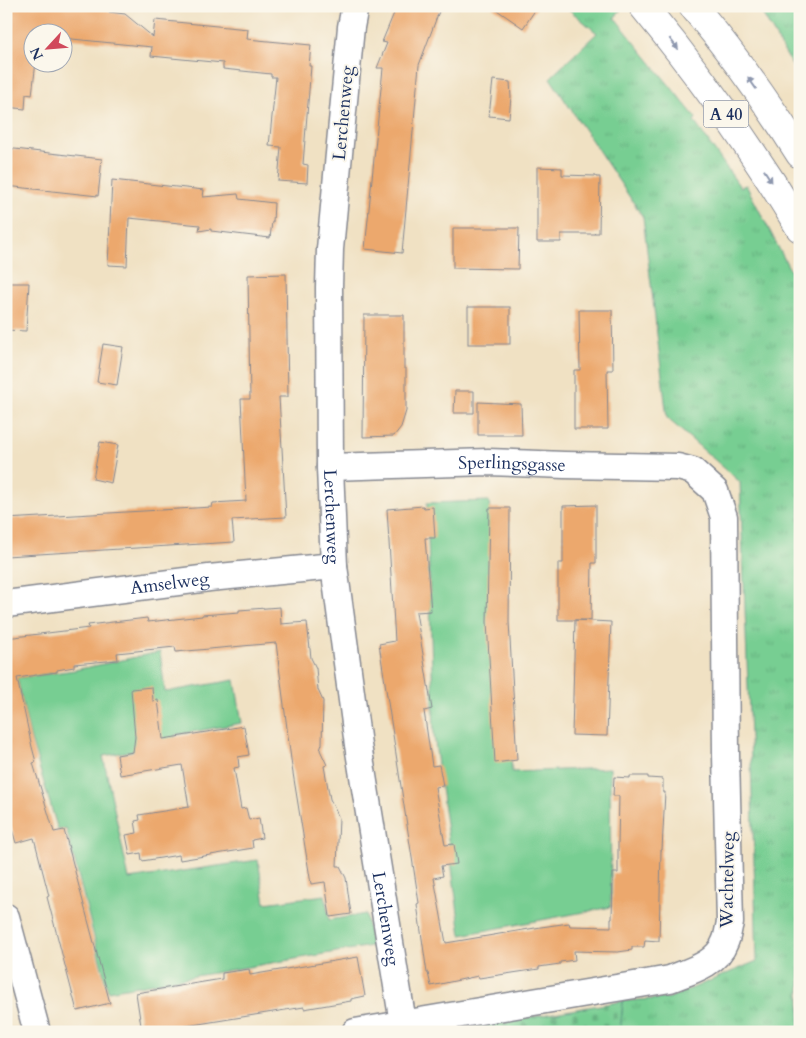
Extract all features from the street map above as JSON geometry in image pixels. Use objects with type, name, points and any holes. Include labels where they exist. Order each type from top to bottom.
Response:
[{"type":"highway","name":"A 40","points":[[643,6],[701,79],[738,131],[800,228]]},
{"type":"highway","name":"A 40","points":[[693,6],[745,73],[800,154]]},
{"type":"street","name":"Lerchenweg","points":[[355,6],[351,27],[330,250],[330,467],[334,566],[358,745],[403,1023]]},
{"type":"street","name":"Sperlingsgasse","points":[[330,467],[488,462],[678,467],[693,471]]},
{"type":"street","name":"Wachtelweg","points":[[355,1032],[670,979],[716,958],[725,943],[730,923],[726,755],[724,517],[715,491],[693,471]]},
{"type":"street","name":"Amselweg","points":[[6,604],[209,578],[334,566]]},
{"type":"street","points":[[6,917],[37,1032]]},
{"type":"green space","points":[[565,6],[623,6],[615,18],[696,118],[694,121],[740,187],[746,185],[800,289],[800,1032],[620,1032],[623,1001],[669,998],[757,961],[740,482],[667,418],[643,217],[550,78],[597,33]]},
{"type":"green space","points":[[758,6],[800,6],[800,79]]},
{"type":"green space","points":[[489,501],[512,772],[610,768],[611,907],[461,935],[434,735],[427,503]]},
{"type":"green space","points":[[160,652],[165,692],[235,680],[242,723],[175,735],[176,743],[103,756],[129,879],[258,860],[265,903],[325,895],[329,920],[366,914],[371,946],[108,991],[66,828],[58,830],[30,736],[17,678],[75,670]]},
{"type":"green space","points":[[623,1001],[620,1032],[445,1032]]},
{"type":"building","points":[[6,6],[110,6],[109,12],[125,14],[153,37],[155,20],[248,29],[247,39],[311,45],[303,164],[308,165],[307,183],[278,181],[281,147],[269,146],[276,77],[271,77],[271,74],[223,69],[223,63],[151,56],[152,47],[72,39],[72,22],[22,22],[22,72],[35,72],[32,95],[26,94],[25,109],[6,107]]},
{"type":"building","points":[[397,6],[441,6],[419,65],[402,253],[365,249],[383,68],[377,68],[387,43],[382,42]]},
{"type":"building","points":[[491,6],[538,6],[523,28]]},
{"type":"building","points":[[493,80],[510,82],[509,118],[489,116]]},
{"type":"building","points":[[6,148],[102,159],[98,196],[6,186]]},
{"type":"building","points":[[537,167],[562,168],[562,175],[600,177],[599,233],[561,234],[561,242],[537,242]]},
{"type":"building","points":[[112,180],[204,190],[203,197],[238,194],[239,199],[274,203],[270,238],[211,231],[211,229],[199,231],[200,225],[129,218],[127,266],[108,265]]},
{"type":"building","points":[[453,228],[519,228],[518,269],[453,268]]},
{"type":"building","points":[[286,274],[288,397],[279,397],[286,517],[232,520],[234,542],[6,556],[6,519],[212,507],[213,503],[246,501],[241,399],[250,399],[248,275]]},
{"type":"building","points":[[6,283],[29,283],[26,331],[6,330]]},
{"type":"building","points":[[468,307],[510,307],[510,344],[468,344]]},
{"type":"building","points":[[579,310],[612,310],[613,370],[607,370],[608,429],[574,429],[574,370],[580,370]]},
{"type":"building","points":[[364,315],[404,315],[406,411],[401,427],[394,436],[363,437]]},
{"type":"building","points":[[103,344],[123,347],[117,385],[97,382]]},
{"type":"building","points":[[455,391],[474,391],[474,413],[454,413]]},
{"type":"building","points":[[478,402],[521,404],[522,435],[478,435]]},
{"type":"building","points":[[100,442],[118,445],[111,483],[93,479]]},
{"type":"building","points":[[596,505],[596,563],[592,563],[591,620],[558,620],[558,563],[563,563],[563,506]]},
{"type":"building","points":[[423,506],[424,508],[433,507],[435,538],[425,538],[431,611],[416,612],[432,709],[424,711],[432,766],[439,765],[443,786],[435,787],[445,845],[454,844],[457,864],[441,866],[443,876],[434,878],[446,943],[569,923],[570,926],[611,927],[613,873],[618,873],[619,796],[613,796],[614,777],[630,778],[630,776],[648,776],[648,778],[663,779],[663,792],[665,792],[661,850],[659,941],[645,940],[644,947],[632,947],[632,950],[618,952],[574,951],[575,960],[560,962],[560,964],[479,978],[478,976],[431,986],[427,973],[417,904],[419,903],[379,644],[395,641],[387,509]]},
{"type":"building","points":[[489,508],[510,508],[509,622],[517,760],[495,763],[487,622]]},
{"type":"building","points":[[280,607],[281,624],[307,622],[311,658],[316,668],[318,690],[323,701],[322,744],[320,750],[327,765],[324,766],[330,799],[339,818],[337,866],[340,866],[346,878],[351,914],[330,917],[325,882],[311,884],[292,767],[276,643],[176,652],[175,647],[117,653],[118,660],[74,664],[74,667],[57,670],[57,672],[17,678],[36,762],[33,763],[54,832],[64,830],[110,1003],[77,1011],[47,897],[49,896],[34,838],[16,843],[6,809],[6,638],[89,628],[88,625],[147,618],[148,622],[239,612],[239,610]]},
{"type":"building","points":[[575,620],[611,622],[607,736],[572,735]]},
{"type":"building","points":[[152,687],[153,701],[158,700],[163,739],[244,726],[249,755],[238,757],[239,767],[234,768],[241,809],[246,808],[249,820],[259,818],[262,838],[252,840],[253,848],[180,860],[179,855],[142,861],[141,853],[130,855],[126,835],[137,833],[135,821],[140,820],[139,815],[189,807],[182,765],[120,775],[117,755],[133,752],[135,737],[131,689]]},
{"type":"building","points":[[358,957],[365,996],[351,999],[351,1001],[142,1032],[136,993],[222,979],[222,973],[249,969],[250,975]]}]
